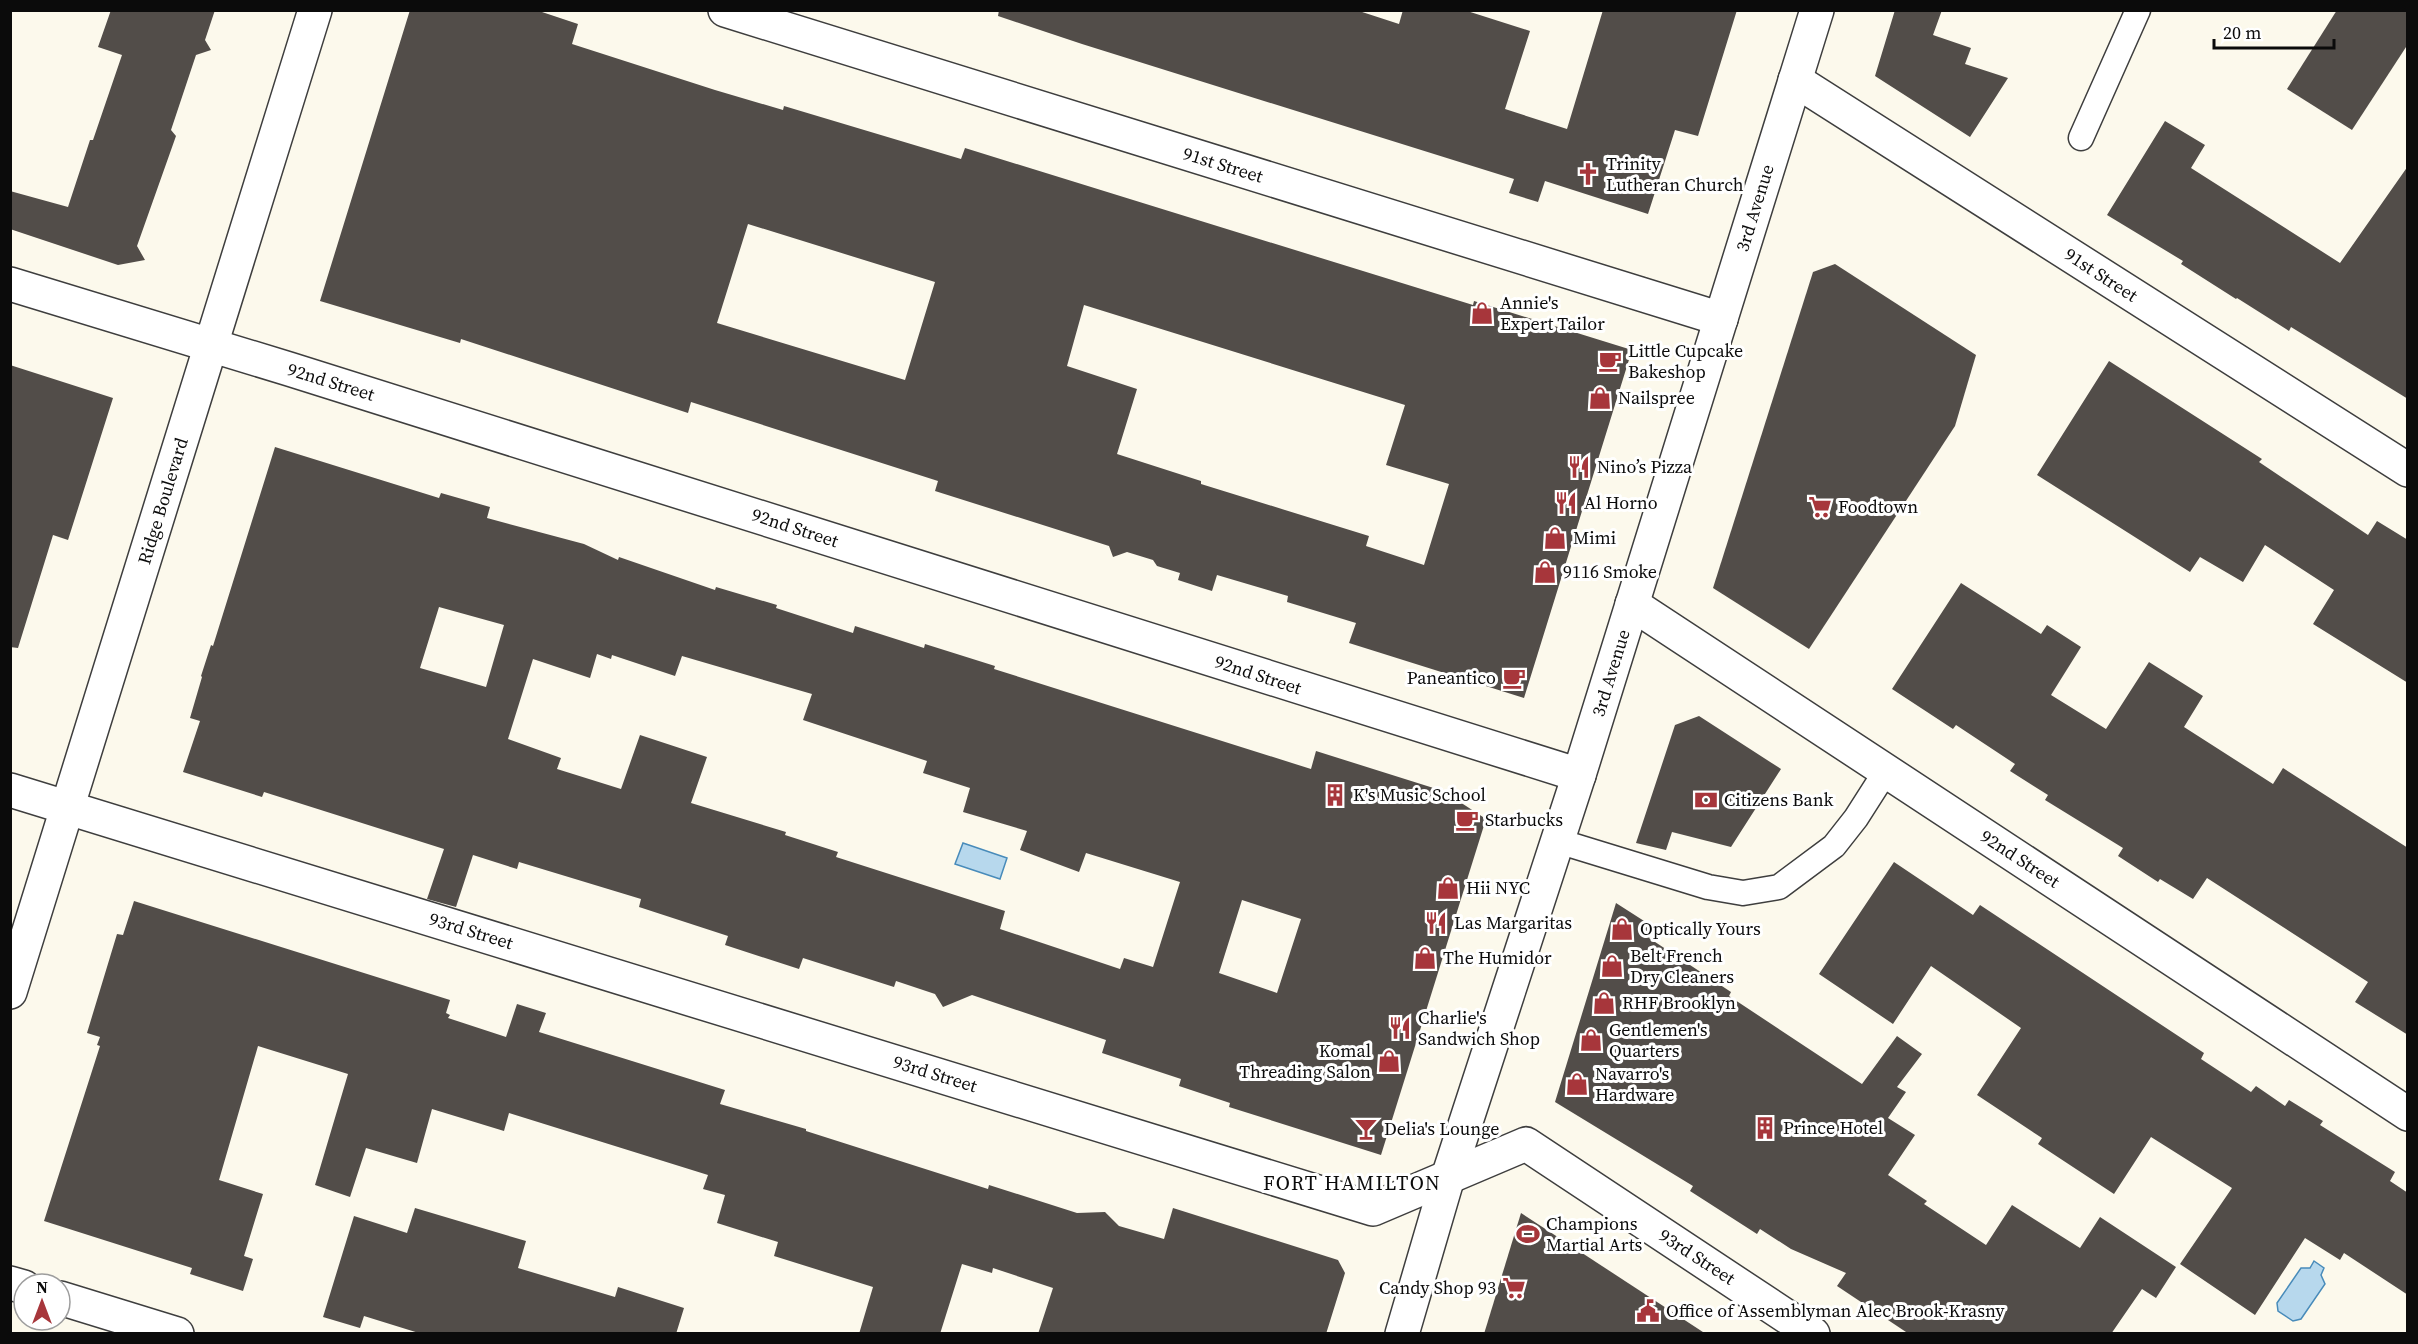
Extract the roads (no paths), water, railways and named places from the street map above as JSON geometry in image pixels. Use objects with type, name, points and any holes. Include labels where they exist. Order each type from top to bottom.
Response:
[{"type":"street","name":"Ridge Boulevard","points":[[10,992],[315,10]]},
{"type":"street","name":"91st Street","points":[[725,10],[1720,319]]},
{"type":"street","name":"3rd Avenue","points":[[1401,1334],[1448,1177],[1579,775],[1817,10]]},
{"type":"street","name":"91st Street","points":[[1795,80],[2408,470]]},
{"type":"street","name":"92nd Street","points":[[10,284],[211,345],[1579,775]]},
{"type":"street","name":"92nd Street","points":[[1632,604],[2408,1114]]},
{"type":"street","name":"93rd Street","points":[[10,790],[1374,1209],[1526,1144],[1813,1334]]},
{"type":"street","points":[[72,1302],[164,1331]]},
{"type":"lane","points":[[2081,138],[2135,11]]},
{"type":"lane","points":[[1558,841],[1708,887],[1743,893],[1779,887],[1834,846],[1856,818],[1886,771]]},
{"type":"water","points":[[963,843],[1007,858],[1000,879],[955,864]]},
{"type":"water","points":[[2314,1261],[2324,1268],[2321,1275],[2325,1284],[2301,1319],[2293,1321],[2278,1311],[2277,1303],[2301,1268],[2310,1268]]},
{"type":"place","name":"Trinity Lutheran Church","points":[[1588,174]]},
{"type":"place","name":"Annie's Expert Tailor","points":[[1482,313]]},
{"type":"place","name":"Little Cupcake Bakeshop","points":[[1610,361]]},
{"type":"place","name":"Nailspree","points":[[1600,398]]},
{"type":"place","name":"Nino’s Pizza","points":[[1579,467]]},
{"type":"place","name":"Al Horno","points":[[1566,503]]},
{"type":"place","name":"Foodtown","points":[[1820,507]]},
{"type":"place","name":"Mimi","points":[[1555,538]]},
{"type":"place","name":"9116 Smoke","points":[[1545,572]]},
{"type":"place","name":"Paneantico","points":[[1514,678]]},
{"type":"place","name":"K's Music School","points":[[1335,795]]},
{"type":"place","name":"Citizens Bank","points":[[1706,800]]},
{"type":"place","name":"Starbucks","points":[[1467,820]]},
{"type":"place","name":"Hii NYC","points":[[1448,888]]},
{"type":"place","name":"Las Margaritas","points":[[1436,923]]},
{"type":"place","name":"Optically Yours","points":[[1622,929]]},
{"type":"place","name":"The Humidor","points":[[1425,958]]},
{"type":"place","name":"Belt French Dry Cleaners","points":[[1612,966]]},
{"type":"place","name":"RHF Brooklyn","points":[[1604,1003]]},
{"type":"place","name":"Charlie's Sandwich Shop","points":[[1400,1028]]},
{"type":"place","name":"Gentlemen's Quarters","points":[[1591,1040]]},
{"type":"place","name":"Komal Threading Salon","points":[[1389,1061]]},
{"type":"place","name":"Navarro's Hardware","points":[[1577,1084]]},
{"type":"place","name":"Prince Hotel","points":[[1765,1128]]},
{"type":"place","name":"Delia's Lounge","points":[[1366,1129]]},
{"type":"place","name":"Champions Martial Arts","points":[[1528,1234]]},
{"type":"place","name":"Candy Shop 93","points":[[1514,1288]]},
{"type":"place","name":"Office of Assemblyman Alec Brook-Krasny","points":[[1648,1311]]},
{"type":"district","name":"FORT HAMILTON","points":[[1352,1183]]}]
